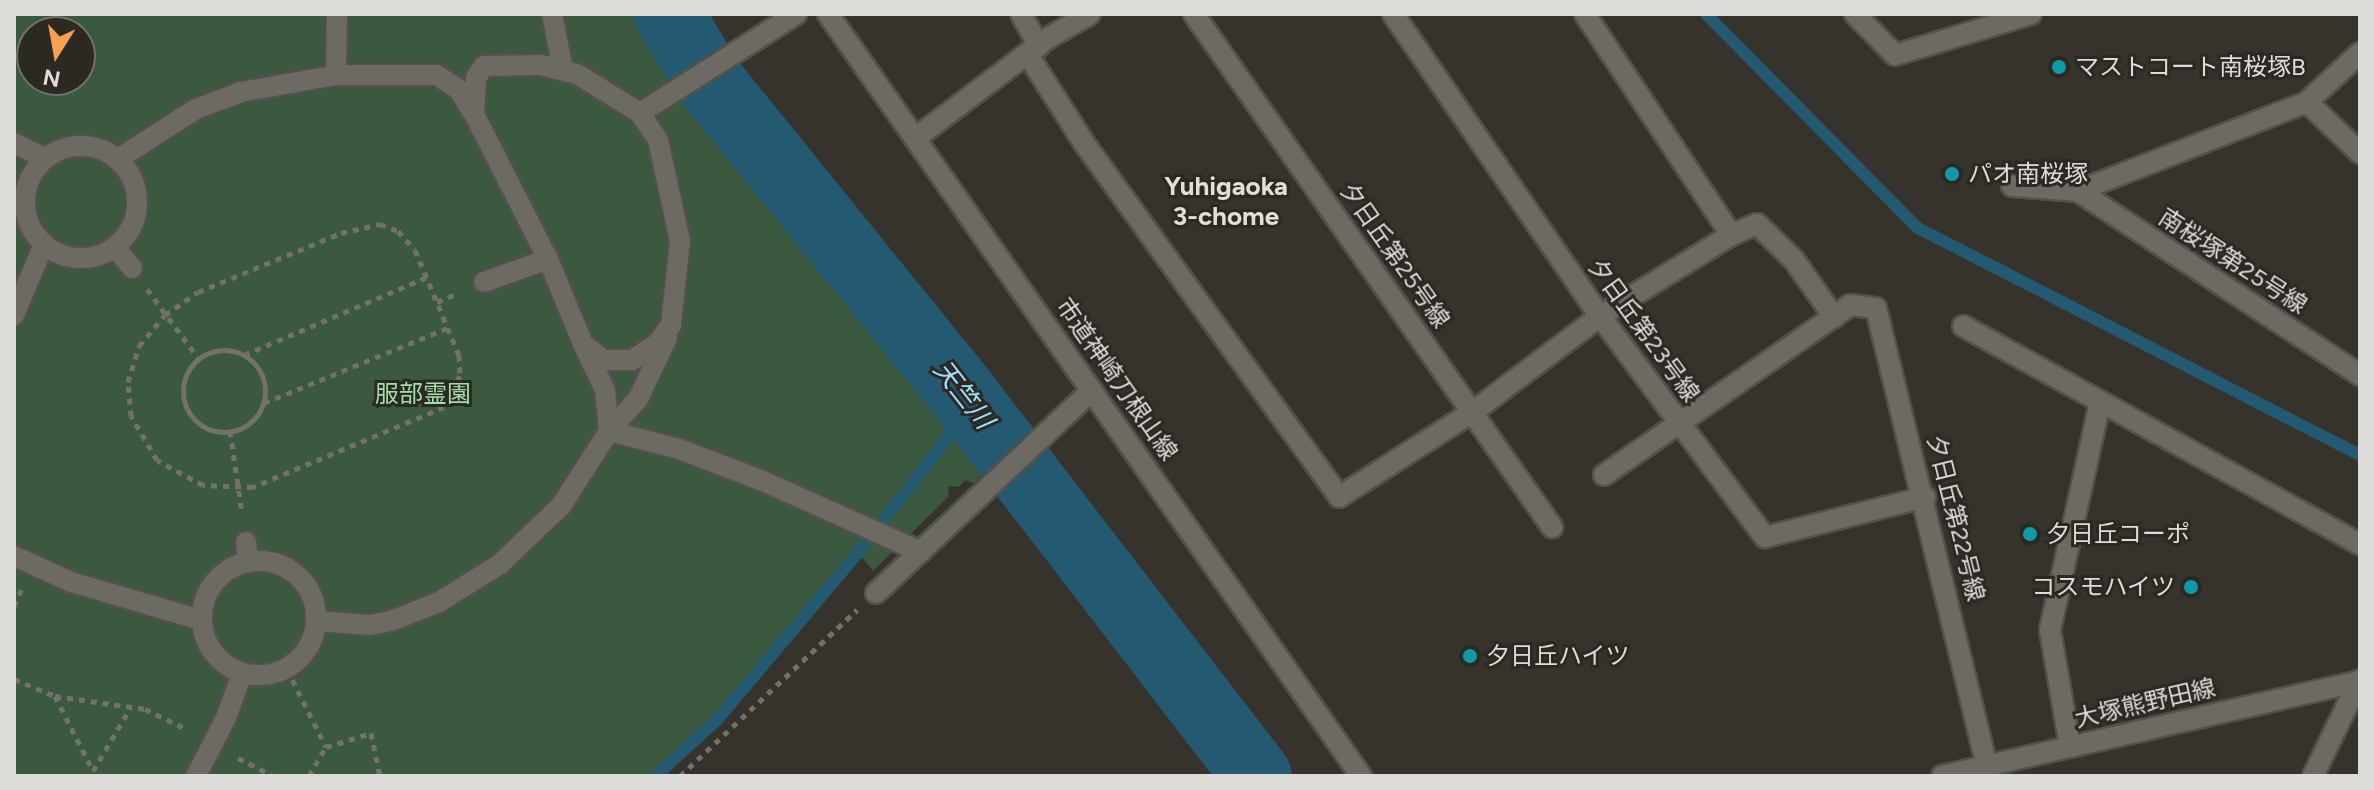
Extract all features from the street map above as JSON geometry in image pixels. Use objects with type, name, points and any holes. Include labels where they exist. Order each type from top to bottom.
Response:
[{"type":"street","points":[[336,75],[337,14]]},
{"type":"street","points":[[552,14],[563,70]]},
{"type":"street","points":[[640,113],[796,14]]},
{"type":"street","name":"市道神崎刀根山線","points":[[828,14],[917,137],[1361,776]]},
{"type":"street","points":[[1021,14],[1033,50],[1084,143],[1339,497],[1474,411],[1600,316],[1731,235],[1757,224],[1842,311],[1604,475]]},
{"type":"street","points":[[917,137],[1033,50],[1090,14]]},
{"type":"street","name":"夕日丘第25号線","points":[[1194,14],[1474,411],[1552,527]]},
{"type":"street","name":"夕日丘第23号線","points":[[1393,14],[1600,316],[1765,537],[1925,497]]},
{"type":"street","points":[[1585,14],[1731,235]]},
{"type":"street","points":[[1855,14],[1895,55],[2031,14]]},
{"type":"street","points":[[2012,186],[2078,191],[2307,102],[2360,53]]},
{"type":"street","points":[[118,159],[196,109],[241,92],[336,75],[421,74],[484,66],[540,65],[563,70],[608,90],[640,113],[658,140],[676,209],[680,255],[671,325],[644,389],[609,431],[561,506],[483,576],[391,621],[370,625],[316,621]]},
{"type":"street","points":[[474,114],[476,78],[484,66]]},
{"type":"street","points":[[421,74],[453,84],[474,114],[548,259],[605,390],[609,431]]},
{"type":"street","points":[[2307,102],[2360,153]]},
{"type":"street","points":[[14,143],[45,158]]},
{"type":"street","points":[[74,146],[105,151],[118,159],[137,197],[132,225],[115,247],[101,254],[71,257],[44,244],[32,229],[26,191],[45,158],[74,146]]},
{"type":"street","name":"南桜塚第25号線","points":[[2078,191],[2360,375]]},
{"type":"street","points":[[14,315],[44,244]]},
{"type":"street","points":[[115,247],[132,268]]},
{"type":"street","points":[[484,282],[548,259]]},
{"type":"street","name":"夕日丘第22号線","points":[[1842,311],[1876,308],[1925,497],[1987,766]]},
{"type":"street","points":[[583,344],[604,360],[632,360],[657,344],[671,325]]},
{"type":"street","points":[[1963,326],[2360,544]]},
{"type":"street","points":[[876,593],[1092,390]]},
{"type":"street","points":[[2070,746],[2050,630],[2100,403]]},
{"type":"street","points":[[609,431],[706,459],[874,529],[921,552]]},
{"type":"street","points":[[247,552],[297,575],[315,604],[313,640],[287,669],[257,676],[242,673],[213,653],[201,620],[203,604],[220,576],[247,552]]},
{"type":"street","points":[[14,556],[71,582],[201,620]]},
{"type":"street","points":[[196,776],[214,745],[242,673]]},
{"type":"street","points":[[2313,776],[2360,681]]},
{"type":"street","name":"大塚熊野田線","points":[[1942,776],[2360,681]]},
{"type":"path","points":[[372,225],[404,236],[427,277],[448,328],[461,362],[460,376],[454,393],[434,414],[271,483],[238,488],[203,485],[177,474],[157,460],[135,427],[129,405],[132,361],[165,315],[198,292],[372,225]]},
{"type":"path","points":[[244,355],[264,378],[263,403],[250,422],[230,431],[204,426],[187,407],[185,381],[199,359],[221,350],[244,355],[427,277]]},
{"type":"path","points":[[165,315],[199,359]]},
{"type":"path","points":[[263,403],[448,328]]},
{"type":"path","points":[[230,431],[238,488]]},
{"type":"path","points":[[680,776],[876,593]]},
{"type":"path","points":[[287,669],[326,747]]},
{"type":"path","points":[[14,679],[55,696],[131,707],[273,776]]},
{"type":"path","points":[[55,696],[93,771],[131,707]]},
{"type":"path","points":[[309,776],[326,747],[371,733],[380,776]]},
{"type":"green space","name":"服部霊園","points":[[14,14],[645,14],[695,104],[989,468],[974,483],[965,480],[959,487],[949,486],[948,497],[873,571],[856,550],[715,717],[650,776],[14,776]]},
{"type":"waterway","name":"天竺川","points":[[669,14],[707,78],[965,397],[1257,776]]},
{"type":"waterway","points":[[1706,14],[1918,228],[2360,455]]},
{"type":"waterway","points":[[656,776],[718,719],[857,554],[946,440],[965,397]]},
{"type":"place","name":"マストコート南桜塚B","points":[[2059,67]]},
{"type":"place","name":"パオ南桜塚","points":[[1952,174]]},
{"type":"place","name":"夕日丘コーポ","points":[[2030,534]]},
{"type":"place","name":"コスモハイツ","points":[[2191,587]]},
{"type":"place","name":"夕日丘ハイツ","points":[[1470,656]]},
{"type":"district","name":"Yuhigaoka 3-chome","points":[[1226,202]]}]
